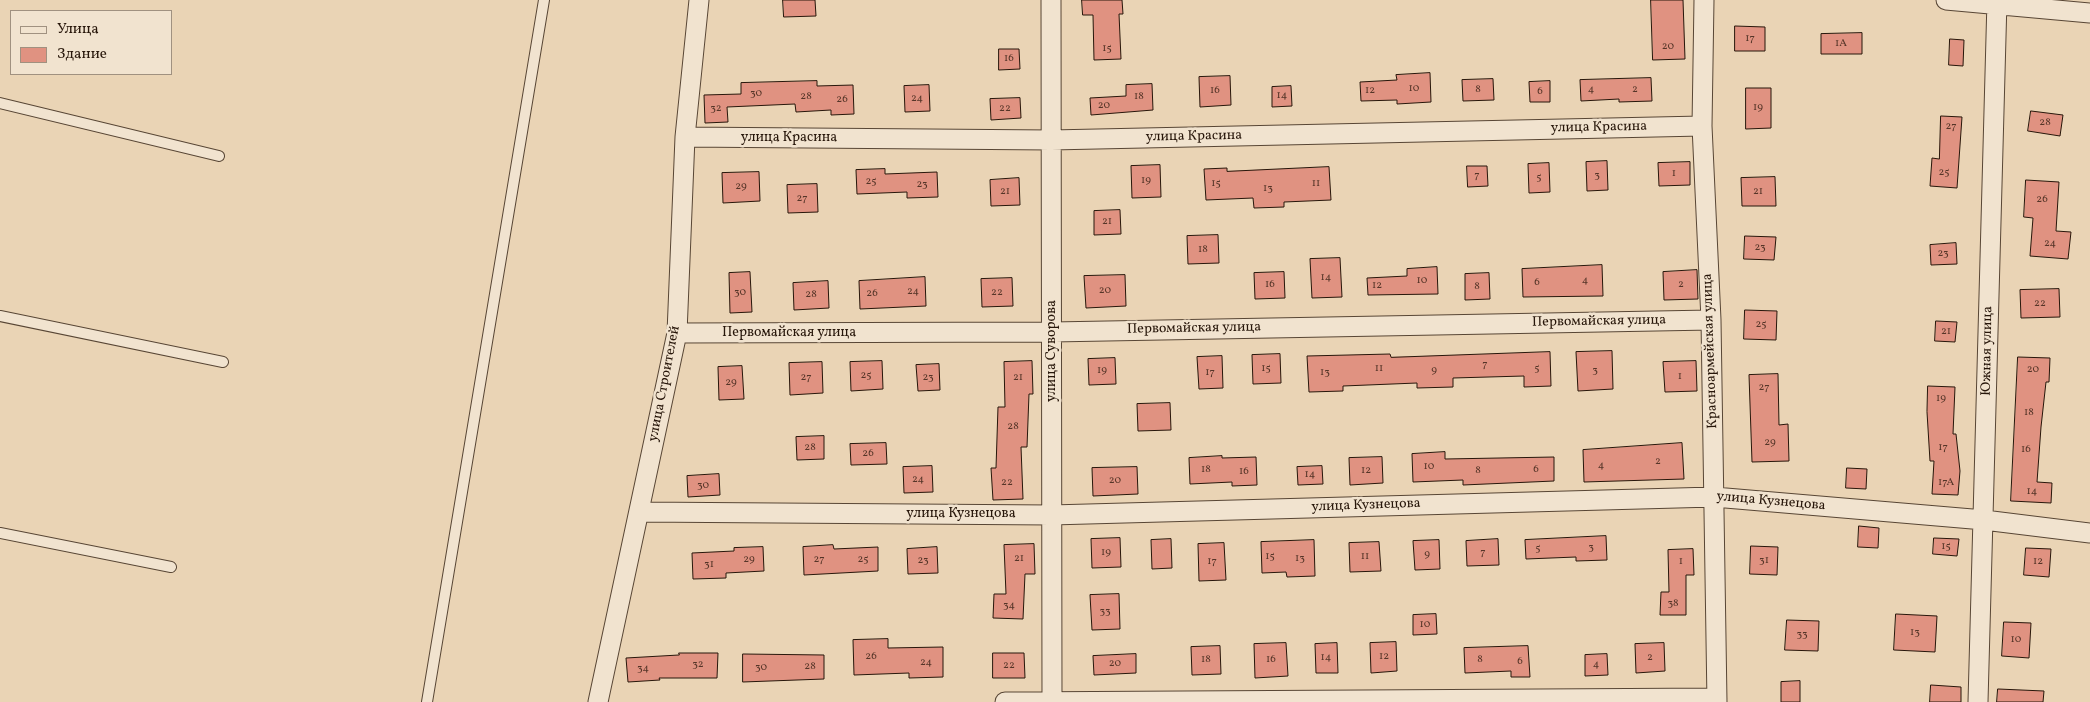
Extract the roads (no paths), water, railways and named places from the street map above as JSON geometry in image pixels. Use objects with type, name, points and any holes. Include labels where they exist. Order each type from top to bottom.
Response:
[{"type":"street","name":"улица Строителей","points":[[598,702],[677,333],[685,137],[699,0]]},
{"type":"street","name":"улица Суворова","points":[[1052,0],[1052,702]]},
{"type":"street","name":"Красноармейская улица","points":[[1704,0],[1702,126],[1711,320],[1717,700]]},
{"type":"street","points":[[1946,0],[1997,2],[2090,14]]},
{"type":"street","name":"Южная улица","points":[[1978,702],[1997,2]]},
{"type":"street","name":"улица Красина","points":[[685,137],[1052,140],[1702,126]]},
{"type":"street","name":"Первомайская улица","points":[[677,333],[1052,332],[1711,320]]},
{"type":"street","name":"улица Кузнецова","points":[[640,512],[1052,515],[1714,497],[1984,520],[2090,533]]},
{"type":"street","points":[[1005,702],[1717,700]]},
{"type":"lane","points":[[427,702],[544,0]]},
{"type":"lane","points":[[0,103],[219,156]]},
{"type":"lane","points":[[0,316],[223,362]]},
{"type":"lane","points":[[0,533],[171,567]]}]
